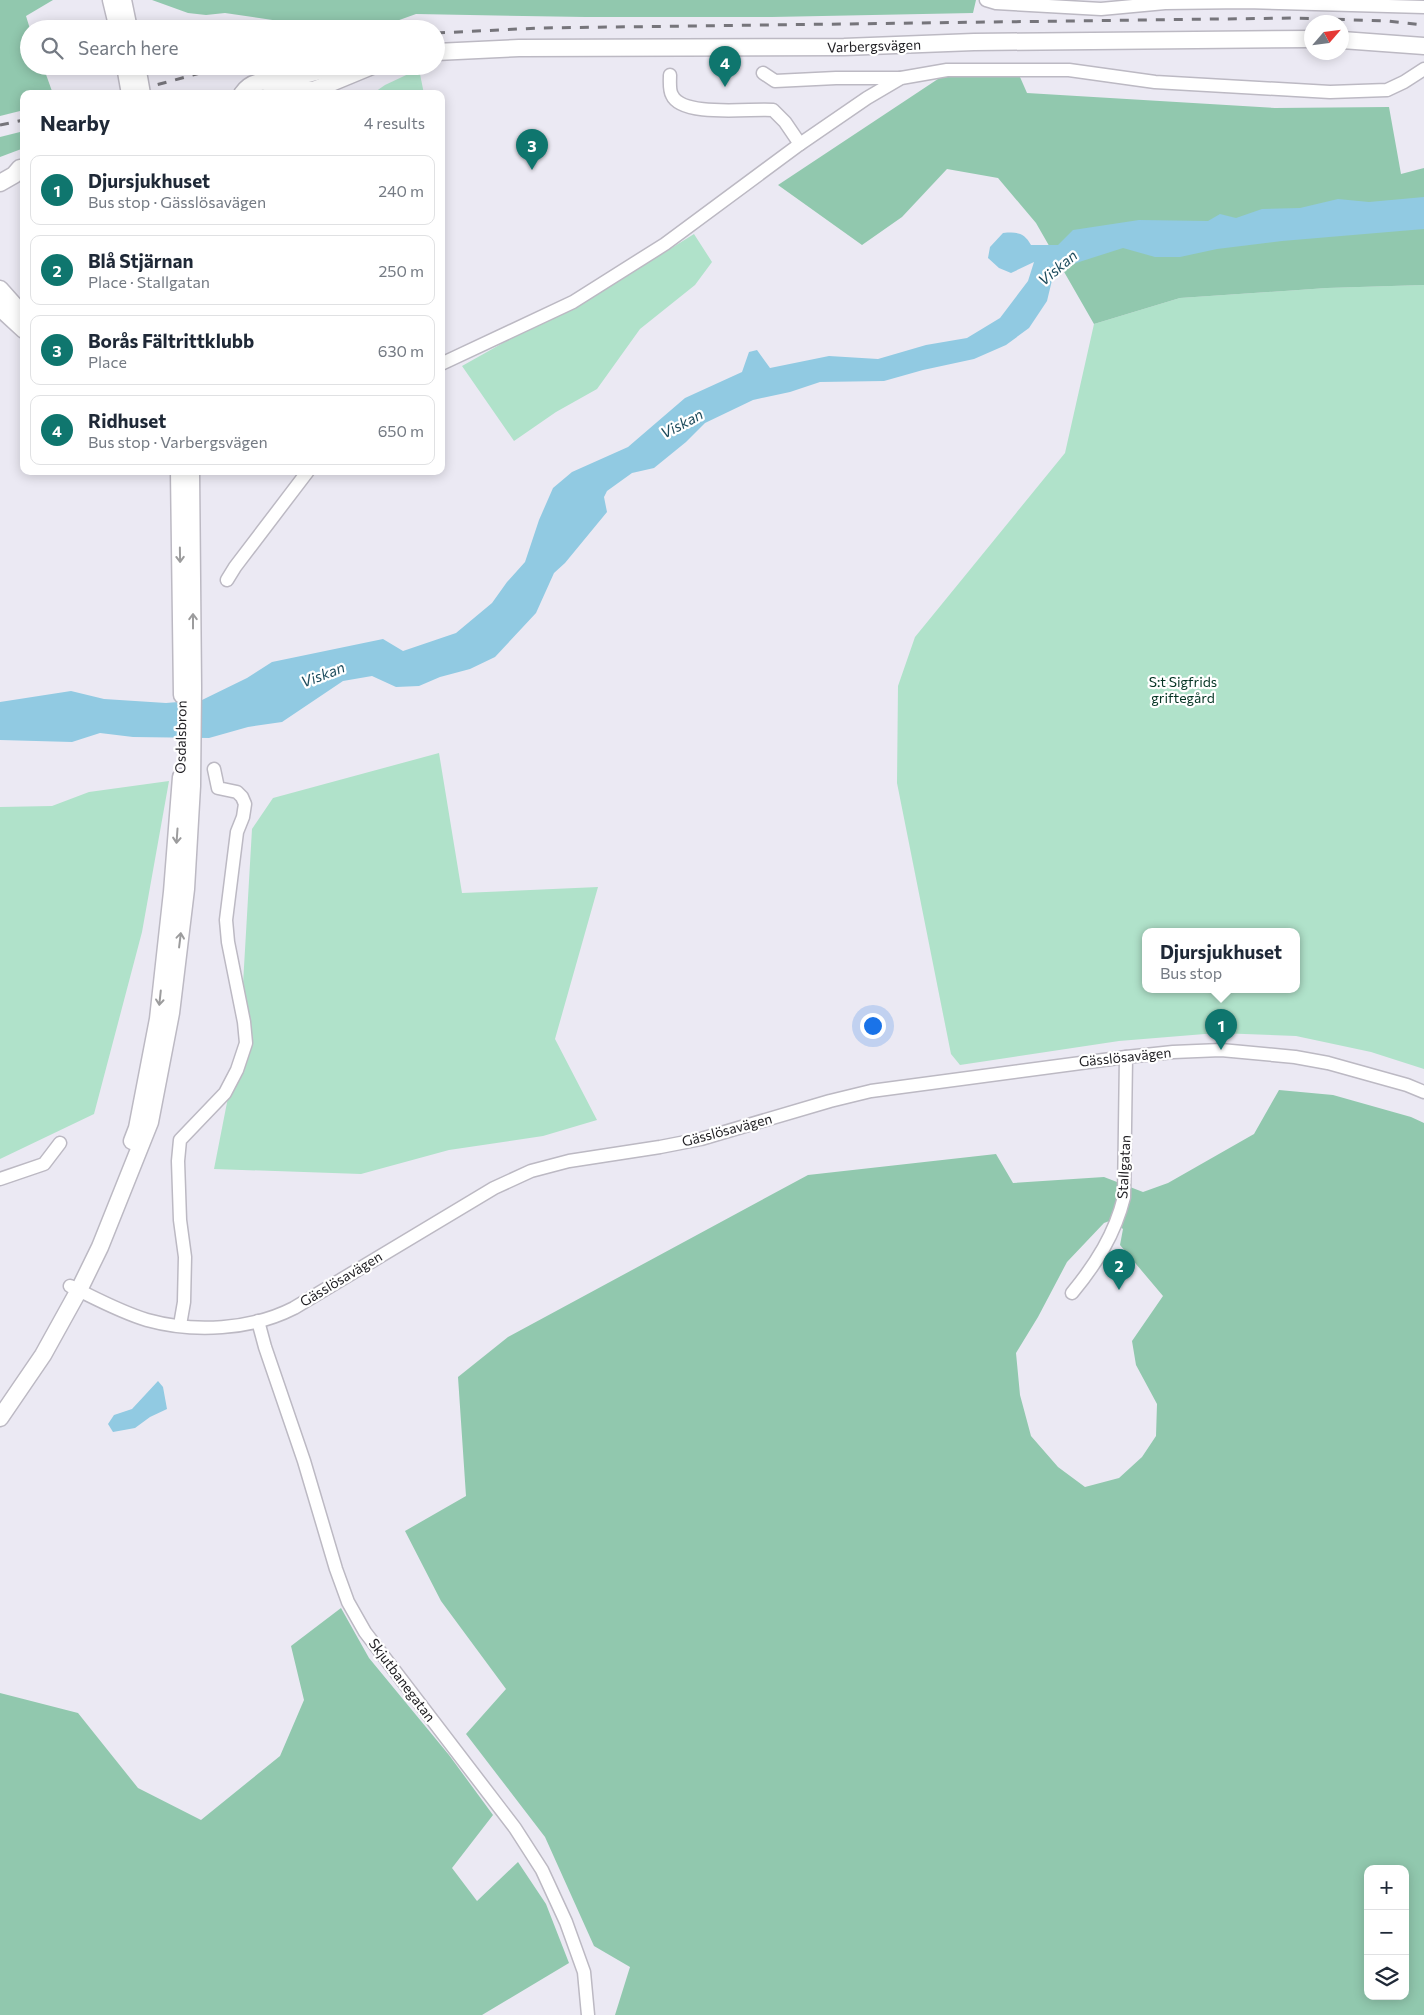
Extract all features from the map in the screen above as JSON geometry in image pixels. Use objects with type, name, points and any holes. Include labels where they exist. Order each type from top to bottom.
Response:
[{"type":"main road","points":[[118,3],[118,20]]},
{"type":"main road","points":[[118,3],[125,20]]},
{"type":"main road","name":"Varbergsvägen","points":[[445,52],[519,48],[835,47],[974,42],[1304,39]]},
{"type":"main road","points":[[1349,41],[1424,46]]},
{"type":"main road","points":[[127,75],[129,90]]},
{"type":"main road","points":[[139,75],[141,90]]},
{"type":"main road","points":[[277,88],[292,78],[304,75]]},
{"type":"main road","points":[[312,90],[350,75]]},
{"type":"main road","points":[[246,90],[252,84],[299,90]]},
{"type":"main road","points":[[0,172],[20,167]]},
{"type":"main road","points":[[0,182],[20,169]]},
{"type":"main road","points":[[0,289],[20,312]]},
{"type":"main road","points":[[0,308],[20,326]]},
{"type":"main road","points":[[174,475],[186,498]]},
{"type":"main road","points":[[180,475],[186,498]]},
{"type":"main road","points":[[186,498],[189,475]]},
{"type":"main road","name":"Osdalsbron","points":[[75,1288],[112,1197],[137,1128],[158,1019],[186,787],[188,687],[186,498]]},
{"type":"main road","points":[[0,1406],[75,1288]]},
{"type":"main road","points":[[0,1418],[43,1355],[75,1288]]},
{"type":"street","points":[[986,0],[996,3],[1101,9],[1165,3],[1340,2],[1424,7]]},
{"type":"street","points":[[763,73],[775,81],[836,78],[901,78],[947,70],[1069,70],[1155,82],[1330,92],[1387,90],[1404,82],[1424,68]]},
{"type":"street","points":[[670,76],[672,95],[680,104],[729,112],[773,110],[786,122],[800,144]]},
{"type":"street","points":[[445,362],[574,302],[665,244],[800,144],[866,98],[901,78]]},
{"type":"street","points":[[227,580],[305,475]]},
{"type":"street","points":[[180,1325],[184,1302],[185,1257],[180,1220],[178,1161],[180,1140],[225,1093],[237,1070],[246,1042],[244,1022],[228,942],[226,920],[236,832],[243,816],[245,804],[237,792],[218,788],[214,770]]},
{"type":"street","name":"Gässlösavägen","points":[[75,1288],[102,1302],[148,1320],[204,1327],[235,1326],[258,1321],[294,1308],[494,1188],[537,1169],[569,1161],[660,1148],[701,1139],[830,1101],[871,1091],[1126,1056],[1221,1050],[1328,1063],[1407,1085],[1424,1092]]},
{"type":"street","name":"Stallgatan","points":[[1072,1293],[1111,1236],[1119,1218],[1124,1197],[1126,1056]]},
{"type":"street","points":[[0,1179],[44,1164],[60,1143]]},
{"type":"street","name":"Skjutbanegatan","points":[[258,1321],[348,1602],[364,1632],[515,1828],[542,1870],[566,1922],[584,1972],[588,2015]]},
{"type":"green space","points":[[0,0],[53,0],[26,16],[27,20],[20,20],[20,75],[46,75],[52,90],[20,90],[20,111],[0,116]]},
{"type":"green space","points":[[152,0],[976,0],[973,13],[772,17],[585,17],[416,14],[399,20],[272,20],[225,13],[206,15],[188,13]]},
{"type":"green space","points":[[406,75],[420,75],[423,90],[378,90]]},
{"type":"green space","points":[[944,75],[1020,77],[1027,93],[1275,108],[1389,107],[1401,174],[1424,168],[1424,285],[1327,288],[1180,298],[1094,324],[1036,223],[998,178],[947,169],[902,217],[862,245],[778,185]]},
{"type":"green space","points":[[20,132],[20,150],[0,157],[0,137]]},
{"type":"green space","points":[[694,234],[712,262],[695,285],[640,329],[597,389],[556,412],[514,441],[462,366],[535,325],[601,292]]},
{"type":"green space","name":"S:t Sigfrids griftegård","points":[[1424,285],[1424,1069],[1371,1052],[1296,1036],[1217,1033],[1119,1041],[960,1065],[951,1054],[897,783],[898,686],[915,637],[1065,453],[1094,324],[1180,298],[1327,288]]},
{"type":"green space","points":[[439,753],[462,893],[598,887],[555,1039],[597,1120],[543,1136],[449,1150],[361,1174],[214,1169],[240,1036],[252,829],[273,798]]},
{"type":"green space","points":[[169,781],[142,932],[94,1114],[0,1159],[0,807],[52,806],[89,792]]},
{"type":"green space","points":[[1279,1090],[1333,1095],[1411,1117],[1424,1123],[1424,2015],[615,2015],[630,1967],[594,1946],[545,1837],[466,1734],[506,1689],[441,1601],[405,1531],[466,1496],[458,1377],[508,1337],[808,1175],[996,1154],[1013,1183],[1104,1177],[1143,1192],[1168,1183],[1254,1134]],"holes":[[[1112,1220],[1123,1229],[1120,1245],[1163,1296],[1132,1341],[1136,1365],[1157,1404],[1156,1436],[1142,1457],[1119,1478],[1085,1487],[1058,1467],[1031,1436],[1020,1395],[1016,1353],[1038,1317],[1067,1262],[1104,1223]]]},
{"type":"green space","points":[[341,1608],[369,1658],[449,1755],[493,1815],[452,1868],[477,1901],[518,1862],[546,1904],[569,1963],[482,2015],[0,2015],[0,1693],[78,1713],[138,1788],[201,1820],[280,1756],[304,1700],[291,1646]]},
{"type":"water","name":"Viskan","points":[[1424,197],[1424,229],[1282,241],[1217,249],[1180,257],[1155,257],[1123,248],[1076,263],[1053,276],[1047,301],[1029,328],[1006,345],[974,359],[884,381],[820,382],[790,392],[753,400],[705,423],[686,442],[654,468],[632,473],[607,491],[604,497],[607,512],[565,563],[554,573],[536,613],[495,657],[470,669],[440,677],[419,686],[396,687],[372,676],[343,681],[282,722],[248,727],[209,738],[133,737],[100,733],[72,742],[0,740],[0,702],[71,691],[104,699],[166,703],[202,700],[247,678],[272,662],[383,639],[403,651],[456,633],[492,603],[525,562],[539,520],[553,488],[572,472],[628,447],[685,398],[742,372],[749,352],[757,350],[770,368],[829,356],[878,359],[926,345],[967,338],[1000,318],[1028,281],[1034,262],[1011,273],[999,268],[988,258],[990,247],[1003,233],[1023,235],[1031,245],[1058,245],[1073,230],[1139,220],[1208,221],[1220,214],[1236,218],[1262,209],[1300,208],[1338,199],[1369,202]]},
{"type":"water","points":[[158,1381],[163,1387],[167,1409],[150,1417],[135,1428],[113,1432],[108,1424],[114,1415],[132,1409]]},
{"type":"railway","points":[[445,33],[540,28],[1294,18],[1388,21],[1424,25]]},
{"type":"railway","points":[[138,90],[193,75]]},
{"type":"railway","points":[[0,125],[20,121]]},
{"type":"place","name":"Ridhuset","points":[[725,87]]},
{"type":"place","name":"Borås Fältrittklubb","points":[[532,170]]},
{"type":"place","name":"Djursjukhuset","points":[[1221,1050]]},
{"type":"place","name":"Blå Stjärnan","points":[[1119,1290]]}]
